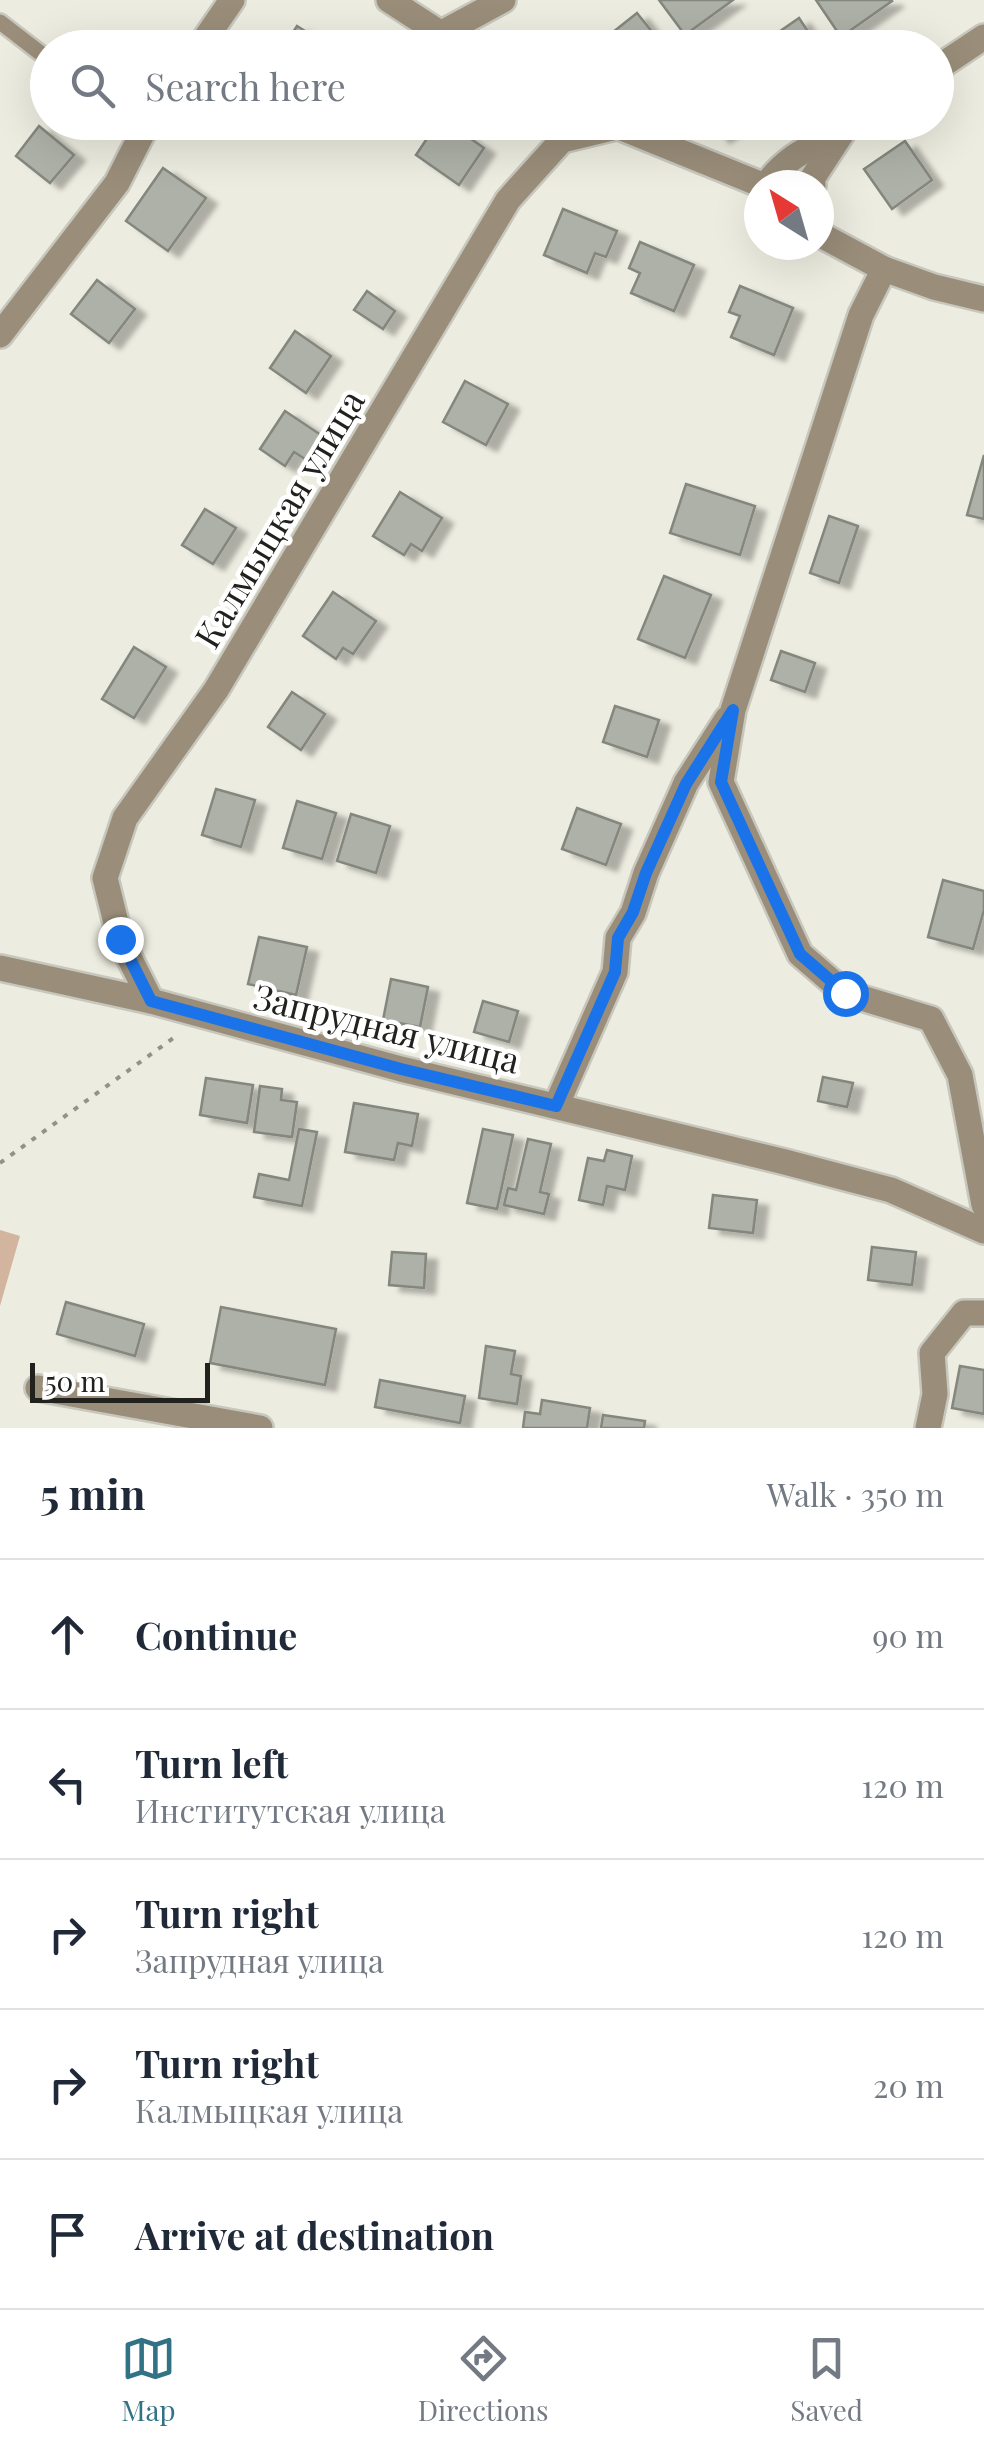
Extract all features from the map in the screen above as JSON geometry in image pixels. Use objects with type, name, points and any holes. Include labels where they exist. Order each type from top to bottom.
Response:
[{"type":"street","points":[[211,30],[232,0]]},
{"type":"street","points":[[389,0],[436,30]]},
{"type":"street","points":[[464,30],[502,0]]},
{"type":"street","points":[[954,57],[984,38]]},
{"type":"street","points":[[0,335],[117,182],[139,140]]},
{"type":"street","name":"Калмыцкая улица","points":[[151,1001],[120,939],[105,878],[125,818],[216,690],[508,200],[562,140]]},
{"type":"street","points":[[653,140],[744,177]]},
{"type":"street","points":[[777,170],[800,151],[822,140]]},
{"type":"street","points":[[818,170],[840,140]]},
{"type":"street","points":[[834,242],[884,269],[984,299]]},
{"type":"street","points":[[884,269],[862,315],[733,710],[721,782],[800,954],[845,993],[931,1019],[960,1075],[984,1206]]},
{"type":"street","points":[[556,1106],[615,972],[618,938],[633,912],[646,873],[686,784],[733,710]]},
{"type":"street","name":"Запрудная улица","points":[[0,968],[151,1001],[401,1069],[890,1190],[984,1231]]},
{"type":"street","points":[[928,1428],[936,1394],[932,1353],[964,1313],[984,1314]]},
{"type":"street","points":[[38,1388],[260,1428]]},
{"type":"lane","points":[[0,22],[30,45]]},
{"type":"path","points":[[0,1162],[203,1016]]},
{"type":"shaded area","points":[[0,1230],[20,1236],[0,1306]]},
{"type":"building","points":[[659,0],[733,0],[692,30],[681,30]]},
{"type":"building","points":[[816,0],[892,1],[851,30],[836,30]]},
{"type":"building","points":[[637,13],[651,30],[616,30]]},
{"type":"building","points":[[799,18],[807,30],[782,30]]},
{"type":"building","points":[[30,138],[56,140],[74,155],[50,183],[16,156]]},
{"type":"building","points":[[426,140],[473,140],[484,148],[459,185],[416,155]]},
{"type":"building","points":[[905,141],[932,180],[892,209],[864,169]]},
{"type":"building","points":[[163,168],[206,198],[168,251],[126,221]]},
{"type":"building","points":[[563,209],[617,231],[606,257],[595,253],[587,273],[544,255]]},
{"type":"building","points":[[640,242],[694,265],[674,311],[631,293],[640,273],[629,268]]},
{"type":"building","points":[[97,280],[135,309],[109,343],[71,314]]},
{"type":"building","points":[[740,286],[793,308],[774,355],[731,337],[740,316],[729,312]]},
{"type":"building","points":[[367,291],[395,311],[383,329],[354,310]]},
{"type":"building","points":[[295,331],[331,356],[306,393],[270,368]]},
{"type":"building","points":[[465,381],[508,404],[486,445],[443,422]]},
{"type":"building","points":[[285,411],[324,437],[308,461],[294,452],[285,466],[260,449]]},
{"type":"building","points":[[984,455],[984,519],[967,515]]},
{"type":"building","points":[[686,484],[755,506],[740,555],[670,533]]},
{"type":"building","points":[[400,492],[442,518],[422,551],[411,544],[404,555],[373,536]]},
{"type":"building","points":[[205,509],[236,528],[213,564],[182,545]]},
{"type":"building","points":[[829,516],[858,526],[839,583],[810,573]]},
{"type":"building","points":[[664,576],[711,595],[685,658],[638,639]]},
{"type":"building","points":[[333,592],[376,621],[353,654],[343,648],[336,659],[303,636]]},
{"type":"building","points":[[134,647],[166,667],[134,718],[102,699]]},
{"type":"building","points":[[781,651],[815,663],[805,692],[771,680]]},
{"type":"building","points":[[292,692],[325,714],[301,750],[268,727]]},
{"type":"building","points":[[615,706],[659,720],[647,757],[603,742]]},
{"type":"building","points":[[216,789],[255,800],[241,847],[202,835]]},
{"type":"building","points":[[297,801],[336,813],[322,859],[283,848]]},
{"type":"building","points":[[577,808],[621,824],[606,865],[562,849]]},
{"type":"building","points":[[351,814],[390,826],[376,873],[337,861]]},
{"type":"building","points":[[943,880],[984,891],[984,910],[973,949],[928,937]]},
{"type":"building","points":[[259,937],[307,947],[296,995],[248,984]]},
{"type":"building","points":[[391,979],[428,987],[420,1027],[383,1020]]},
{"type":"building","points":[[483,1001],[518,1011],[509,1042],[474,1032]]},
{"type":"building","points":[[823,1077],[853,1083],[847,1107],[818,1101]]},
{"type":"building","points":[[206,1078],[253,1085],[247,1123],[200,1115]]},
{"type":"building","points":[[260,1086],[282,1089],[281,1100],[297,1102],[292,1137],[254,1132]]},
{"type":"building","points":[[354,1103],[418,1114],[412,1146],[398,1143],[394,1160],[345,1152]]},
{"type":"building","points":[[299,1129],[317,1132],[302,1206],[254,1197],[259,1174],[289,1180]]},
{"type":"building","points":[[483,1129],[513,1135],[497,1209],[467,1203]]},
{"type":"building","points":[[528,1139],[551,1144],[540,1192],[549,1194],[544,1214],[504,1205],[508,1188],[516,1190]]},
{"type":"building","points":[[607,1150],[632,1156],[625,1190],[607,1186],[603,1205],[579,1200],[588,1158],[604,1161]]},
{"type":"building","points":[[713,1195],[757,1200],[753,1233],[709,1228]]},
{"type":"building","points":[[872,1247],[916,1252],[912,1285],[868,1280]]},
{"type":"building","points":[[392,1252],[426,1254],[424,1288],[389,1285]]},
{"type":"building","points":[[66,1302],[144,1324],[135,1356],[57,1334]]},
{"type":"building","points":[[221,1307],[336,1329],[325,1385],[210,1363]]},
{"type":"building","points":[[486,1346],[515,1351],[511,1374],[521,1376],[517,1404],[479,1398]]},
{"type":"building","points":[[960,1366],[984,1370],[984,1414],[952,1408]]},
{"type":"building","points":[[380,1380],[465,1396],[460,1423],[375,1407]]},
{"type":"building","points":[[542,1400],[590,1408],[587,1428],[523,1428],[525,1412],[540,1414]]},
{"type":"building","points":[[603,1415],[645,1421],[644,1428],[601,1428]]},
{"type":"route","points":[[120,939],[151,1001],[401,1069],[556,1106],[615,972],[618,938],[633,912],[646,873],[686,784],[733,710],[721,782],[800,954],[845,993]]}]
